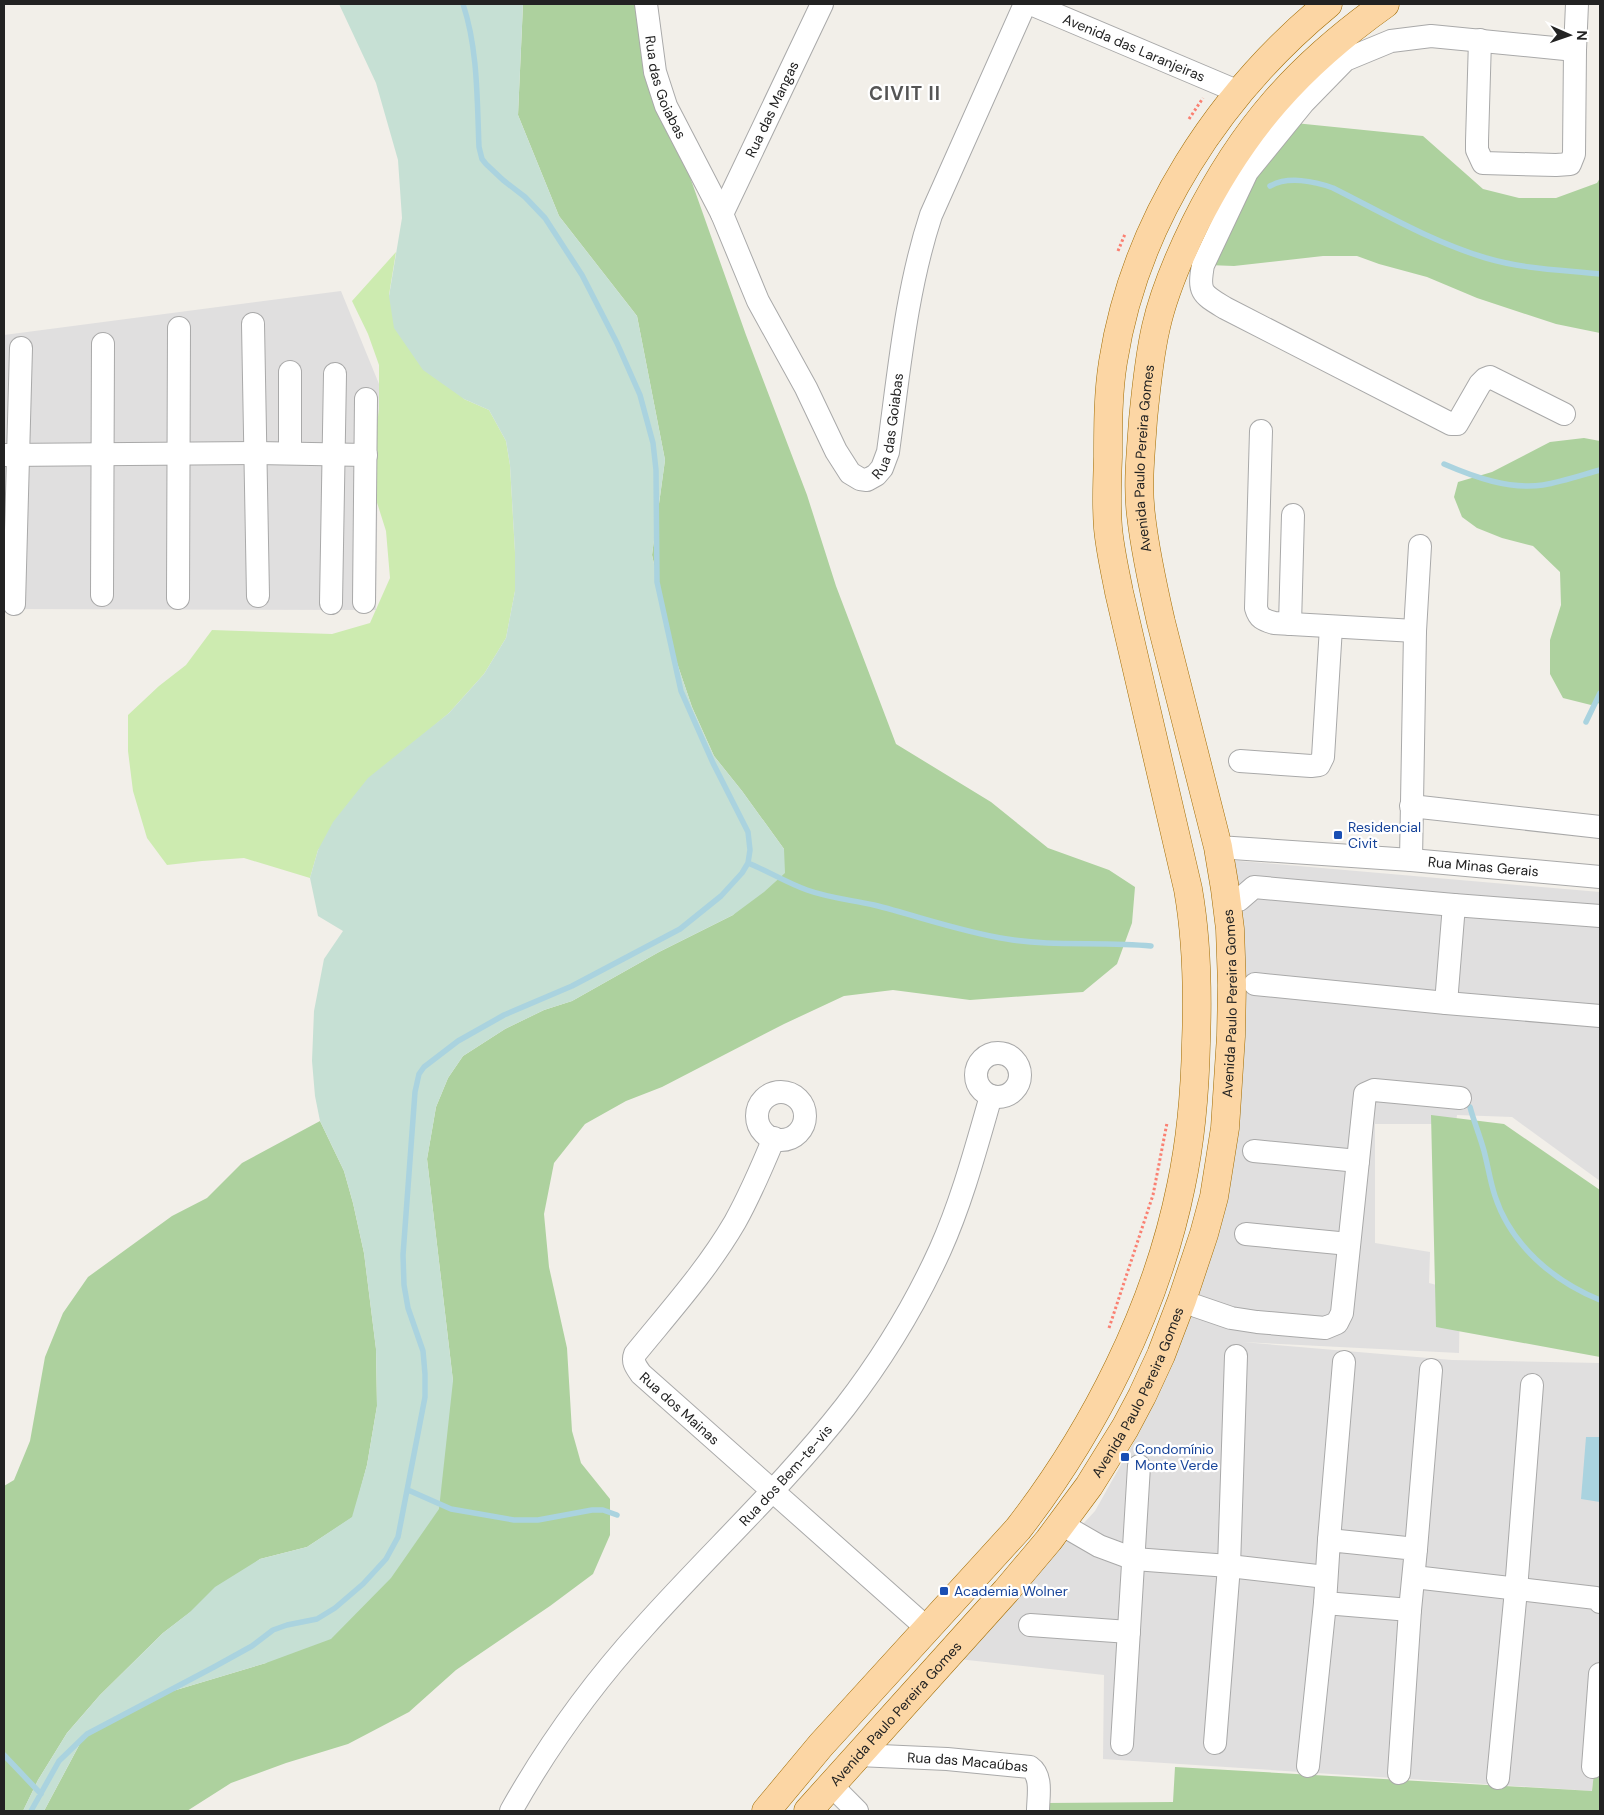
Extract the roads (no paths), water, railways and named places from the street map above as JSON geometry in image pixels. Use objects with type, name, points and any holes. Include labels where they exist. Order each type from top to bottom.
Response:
[{"type":"main road","name":"Avenida Paulo Pereira Gomes","points":[[766,1811],[821,1746],[1018,1529],[1048,1488],[1084,1432],[1120,1364],[1142,1312],[1162,1256],[1181,1186],[1196,1068],[1197,984],[1195,936],[1183,867],[1119,592],[1111,548],[1107,512],[1111,378],[1116,343],[1132,288],[1148,242],[1184,168],[1207,133],[1239,92],[1286,40],[1328,4]]},
{"type":"main road","name":"Avenida Paulo Pereira Gomes","points":[[808,1811],[1006,1591],[1062,1524],[1089,1486],[1125,1428],[1161,1355],[1193,1270],[1214,1197],[1225,1128],[1232,985],[1230,929],[1218,847],[1160,614],[1141,514],[1140,473],[1148,370],[1153,340],[1166,291],[1216,183],[1242,143],[1298,75],[1347,31],[1385,4]]},
{"type":"street","name":"Rua das Goiabas","points":[[646,4],[654,72],[666,106],[722,214],[758,301],[806,388],[840,459],[850,473],[860,479],[867,480],[876,475],[882,468],[888,452],[911,287],[921,244],[931,215],[1025,4]]},
{"type":"street","name":"Rua das Mangas","points":[[722,214],[822,4]]},
{"type":"street","name":"Avenida das Laranjeiras","points":[[1031,4],[1239,92]]},
{"type":"street","points":[[1480,40],[1477,150],[1483,163],[1570,164],[1574,154],[1577,4]]},
{"type":"street","points":[[1564,414],[1490,378],[1485,379],[1480,384],[1457,424],[1451,424],[1225,308],[1208,298],[1201,290],[1200,279],[1203,265],[1247,172],[1304,102],[1345,60],[1391,41],[1430,36],[1575,50]]},
{"type":"street","points":[[253,324],[258,596]]},
{"type":"street","points":[[178,328],[178,598]]},
{"type":"street","points":[[102,596],[103,344]]},
{"type":"street","points":[[14,604],[12,455],[21,348]]},
{"type":"street","points":[[290,372],[290,453]]},
{"type":"street","points":[[331,603],[336,374]]},
{"type":"street","points":[[364,602],[366,399]]},
{"type":"street","points":[[1260,431],[1256,608],[1258,616],[1274,623],[1415,631]]},
{"type":"street","points":[[12,455],[256,453],[366,455]]},
{"type":"street","points":[[1290,624],[1293,515]]},
{"type":"street","points":[[1411,860],[1415,631],[1420,546]]},
{"type":"street","points":[[1240,762],[1319,765],[1323,757],[1331,627]]},
{"type":"street","points":[[1411,806],[1600,827]]},
{"type":"street","name":"Rua Minas Gerais","points":[[1218,847],[1411,860],[1600,877]]},
{"type":"street","points":[[1227,902],[1239,900],[1254,887],[1600,916]]},
{"type":"street","points":[[1446,1003],[1454,905]]},
{"type":"street","points":[[1254,984],[1600,1016]]},
{"type":"street","points":[[1182,1300],[1231,1318],[1325,1328],[1332,1326],[1342,1313],[1365,1094],[1374,1090],[1460,1098]]},
{"type":"street","name":"Rua dos Bem-te-vis","points":[[511,1811],[531,1777],[580,1704],[643,1628],[772,1491],[845,1407],[883,1353],[912,1304],[940,1249],[965,1184],[991,1096]]},
{"type":"street","name":"Rua dos Mainas","points":[[774,1138],[750,1194],[734,1224],[698,1277],[633,1358],[634,1364],[641,1374],[928,1629]]},
{"type":"street","points":[[1254,1151],[1358,1161]]},
{"type":"street","points":[[1246,1234],[1349,1244]]},
{"type":"street","points":[[1215,1742],[1229,1566],[1236,1356]]},
{"type":"street","points":[[1308,1766],[1325,1602],[1344,1362]]},
{"type":"street","points":[[1399,1774],[1410,1610],[1431,1370]]},
{"type":"street","points":[[1498,1778],[1516,1590],[1532,1384]]},
{"type":"street","points":[[1122,1744],[1139,1466]]},
{"type":"street","points":[[1062,1524],[1098,1546],[1134,1559],[1229,1566],[1326,1578]]},
{"type":"street","points":[[1329,1540],[1416,1549]]},
{"type":"street","points":[[1414,1578],[1596,1598],[1600,1602]]},
{"type":"street","points":[[1325,1602],[1410,1610]]},
{"type":"street","points":[[1030,1625],[1129,1632]]},
{"type":"street","points":[[1593,1767],[1600,1674]]},
{"type":"street","name":"Rua das Macaúbas","points":[[858,1755],[947,1759],[1030,1767],[1037,1774],[1038,1811]]},
{"type":"street","points":[[832,1785],[857,1811]]},
{"type":"water","points":[[1586,1437],[1600,1437],[1600,1502],[1581,1499]]},
{"type":"waterway","points":[[31,1811],[59,1761],[87,1734],[252,1646],[273,1630],[317,1619],[335,1608],[363,1584],[386,1559],[398,1537],[425,1397],[423,1351],[408,1308],[404,1285],[403,1255],[415,1092],[419,1074],[424,1067],[458,1041],[504,1015],[572,986],[680,929],[721,896],[742,873],[748,863],[750,850],[748,832],[713,763],[681,691],[657,582],[656,470],[653,443],[640,395],[617,343],[582,275],[545,218],[525,197],[503,180],[482,159],[479,147],[472,39],[463,4]]},
{"type":"waterway","points":[[1270,186],[1293,180],[1318,183],[1333,188],[1446,244],[1486,258],[1528,267],[1600,274]]},
{"type":"waterway","points":[[1444,464],[1480,478],[1518,486],[1550,484],[1600,470]]},
{"type":"waterway","points":[[1586,722],[1600,693]]},
{"type":"waterway","points":[[748,863],[815,893],[874,905],[990,936],[1043,943],[1151,946]]},
{"type":"waterway","points":[[1470,1107],[1484,1151],[1495,1196],[1502,1214],[1512,1230],[1523,1245],[1550,1272],[1566,1283],[1600,1300]]},
{"type":"waterway","points":[[408,1490],[451,1509],[514,1520],[538,1520],[592,1510],[603,1510],[617,1515]]},
{"type":"waterway","points":[[4,1755],[41,1794]]},
{"type":"place","name":"Residencial Civit","points":[[1338,835]]},
{"type":"place","name":"Condomínio Monte Verde","points":[[1125,1457]]},
{"type":"place","name":"Academia Wolner","points":[[944,1591]]},
{"type":"district","name":"CIVIT II","points":[[905,93]]}]
